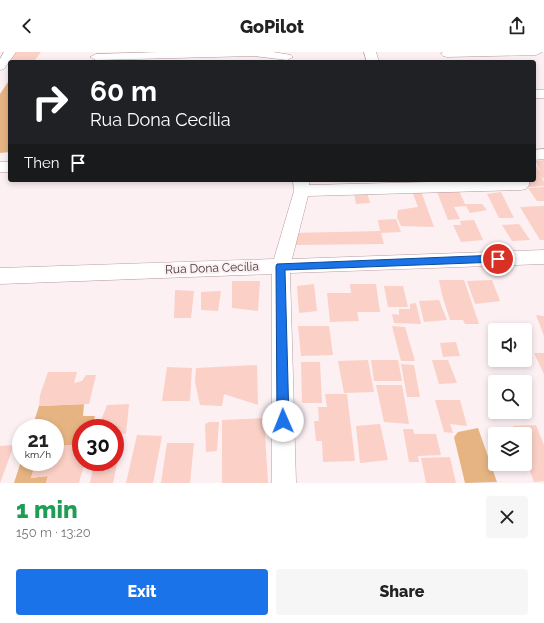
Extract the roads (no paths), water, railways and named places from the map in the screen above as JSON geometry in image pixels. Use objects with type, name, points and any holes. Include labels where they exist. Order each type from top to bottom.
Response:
[{"type":"street","points":[[0,67],[10,52]]},
{"type":"street","points":[[96,57],[250,52],[286,57]]},
{"type":"street","points":[[448,56],[536,52]]},
{"type":"street","points":[[284,483],[280,266],[302,185],[521,185],[522,182]]},
{"type":"street","name":"Rua Dona Cecília","points":[[0,276],[544,257]]}]
